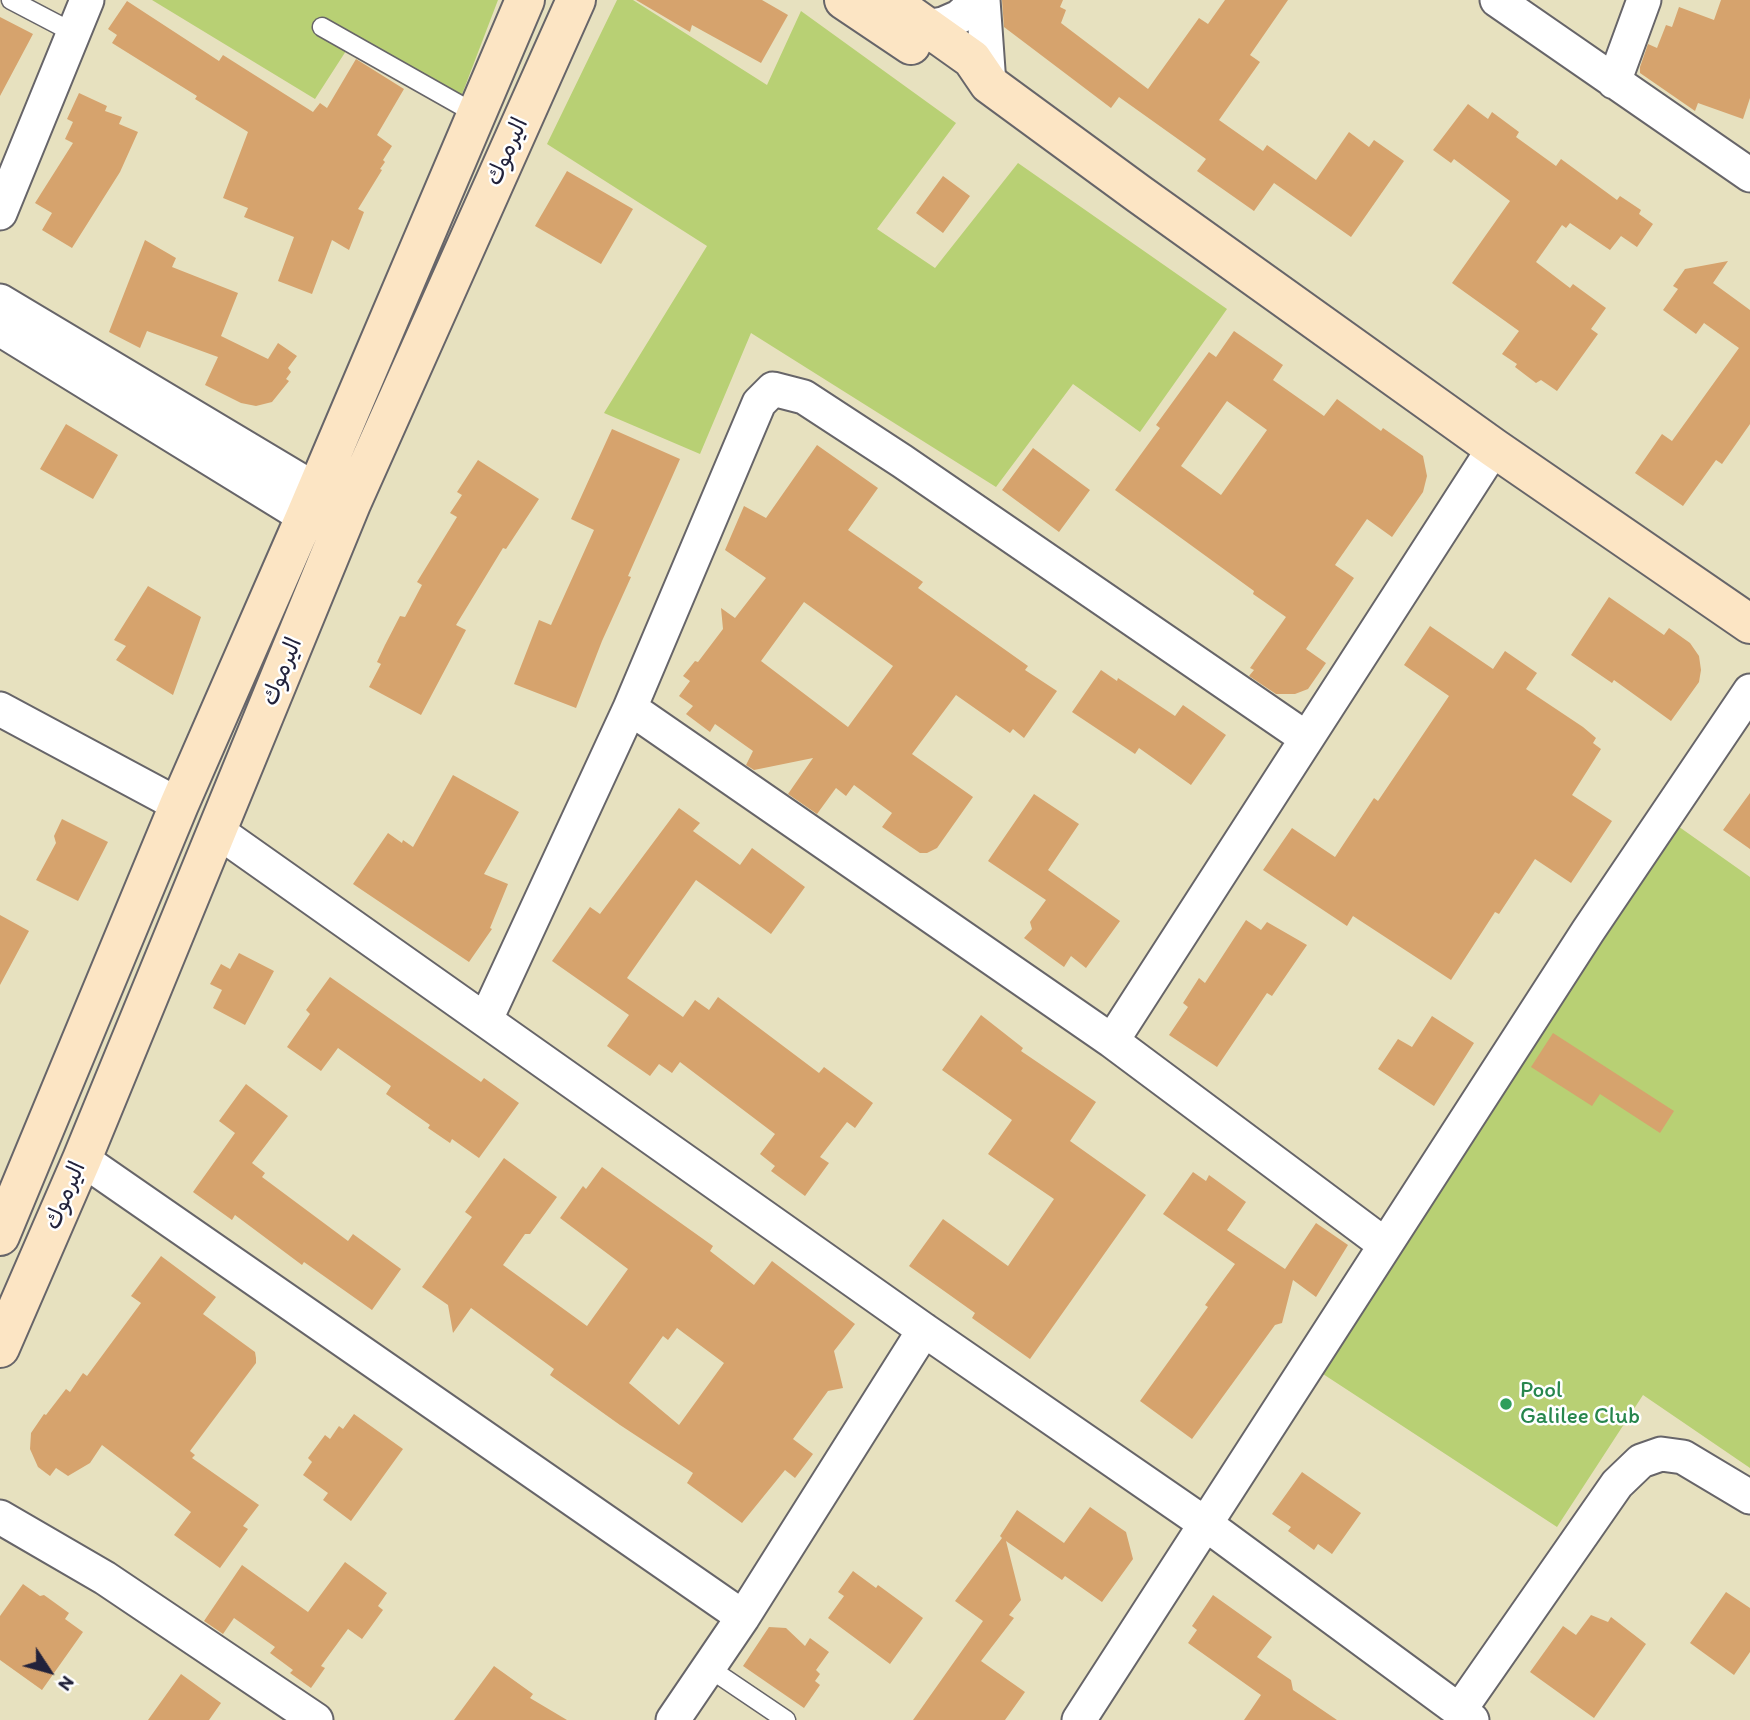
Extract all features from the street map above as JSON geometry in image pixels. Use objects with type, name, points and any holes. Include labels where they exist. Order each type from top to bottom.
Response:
[{"type":"street","points":[[0,213],[87,0]]},
{"type":"street","points":[[0,1236],[179,805],[525,0]]},
{"type":"street","name":"اليرموك","points":[[0,1348],[82,1159],[345,518],[576,0]]},
{"type":"street","points":[[844,0],[972,59],[989,84],[1494,448],[1750,624]]},
{"type":"street","points":[[889,0],[920,37]]},
{"type":"street","points":[[920,37],[959,17],[978,0]]},
{"type":"street","points":[[983,0],[989,84]]},
{"type":"street","points":[[1497,0],[1750,175]]},
{"type":"street","points":[[1614,82],[1644,0]]},
{"type":"street","points":[[0,301],[310,503]]},
{"type":"street","points":[[0,329],[310,503],[345,518]]},
{"type":"street","points":[[486,1019],[630,708],[759,403],[773,389],[804,397],[880,446],[1306,738]]},
{"type":"street","points":[[1112,1041],[1494,448]]},
{"type":"street","points":[[1079,1720],[1588,931],[1750,691]]},
{"type":"street","points":[[630,708],[1112,1041],[1384,1244]]},
{"type":"street","points":[[0,709],[179,805]]},
{"type":"street","points":[[216,830],[1207,1525],[1466,1715],[1617,1483],[1641,1461],[1661,1454],[1684,1457],[1750,1497]]},
{"type":"street","points":[[82,1159],[743,1617]]},
{"type":"street","points":[[673,1720],[743,1617],[924,1329]]},
{"type":"street","points":[[0,1517],[105,1578],[316,1720]]},
{"type":"lane","points":[[11,0],[74,33]]},
{"type":"lane","points":[[322,27],[476,114]]},
{"type":"lane","points":[[709,1668],[786,1720]]},
{"type":"green space","points":[[152,0],[498,0],[461,97],[355,37],[315,99]]},
{"type":"green space","points":[[617,0],[633,0],[767,85],[801,11],[956,123],[877,229],[935,268],[1018,163],[1227,309],[1140,432],[1073,384],[996,487],[751,333],[700,454],[604,413],[707,246],[547,144]]},
{"type":"green space","points":[[1675,824],[1750,877],[1750,1468],[1643,1395],[1557,1527],[1323,1374]]},
{"type":"building","points":[[636,0],[762,0],[788,15],[761,63],[692,25],[690,32]]},
{"type":"building","points":[[1002,0],[1063,0],[1060,7],[1066,10],[1061,23],[1148,89],[1199,18],[1208,24],[1225,0],[1288,0],[1250,55],[1260,62],[1219,120],[1263,151],[1267,145],[1316,180],[1349,132],[1369,147],[1374,140],[1404,161],[1351,237],[1274,183],[1254,211],[1197,171],[1206,159],[1119,97],[1111,108],[1004,27]]},
{"type":"building","points":[[1721,0],[1750,0],[1750,98],[1743,119],[1698,103],[1695,111],[1640,73],[1648,44],[1657,48],[1666,25],[1672,27],[1679,7],[1714,20]]},
{"type":"building","points":[[127,1],[219,61],[223,55],[313,112],[320,103],[327,108],[356,59],[404,89],[377,135],[392,146],[383,160],[385,162],[380,169],[382,170],[358,209],[364,212],[349,250],[332,240],[312,294],[278,281],[294,237],[244,217],[248,208],[223,198],[248,132],[195,99],[197,96],[112,43],[117,35],[108,29]]},
{"type":"building","points":[[0,17],[33,34],[0,96]]},
{"type":"building","points":[[79,93],[107,106],[105,111],[122,117],[119,124],[138,132],[120,172],[72,248],[42,230],[52,213],[35,203],[73,143],[65,139],[73,122],[67,119]]},
{"type":"building","points":[[1468,104],[1488,119],[1492,112],[1519,132],[1516,137],[1556,166],[1561,159],[1617,200],[1620,196],[1641,210],[1639,214],[1653,224],[1637,247],[1621,236],[1610,250],[1570,223],[1566,228],[1562,225],[1536,262],[1570,288],[1573,284],[1606,308],[1591,329],[1598,334],[1557,391],[1541,380],[1536,383],[1515,367],[1517,364],[1502,354],[1519,331],[1452,283],[1510,201],[1454,159],[1451,163],[1433,150]]},
{"type":"building","points":[[567,171],[633,209],[601,264],[535,226]]},
{"type":"building","points":[[943,176],[970,196],[943,233],[916,213]]},
{"type":"building","points":[[145,240],[176,258],[172,267],[238,293],[221,336],[268,359],[278,343],[297,356],[288,368],[291,372],[286,379],[289,381],[272,402],[256,406],[241,403],[205,385],[218,357],[147,331],[140,348],[109,332]]},
{"type":"building","points":[[1728,261],[1713,283],[1750,310],[1750,424],[1722,464],[1716,460],[1683,506],[1635,473],[1662,434],[1672,441],[1739,348],[1704,323],[1696,334],[1663,310],[1678,289],[1673,286],[1685,269]]},
{"type":"building","points":[[1234,331],[1283,365],[1273,380],[1324,416],[1337,399],[1381,431],[1383,428],[1423,456],[1427,476],[1423,492],[1392,537],[1367,519],[1335,565],[1354,578],[1306,649],[1326,663],[1308,689],[1295,694],[1276,694],[1249,676],[1254,670],[1250,668],[1286,617],[1115,490],[1160,428],[1156,425],[1209,352],[1216,357]],"holes":[[[1227,401],[1267,430],[1221,495],[1181,466]]]},
{"type":"building","points":[[66,424],[118,455],[93,499],[40,469]]},
{"type":"building","points":[[612,429],[680,459],[628,576],[631,577],[576,708],[514,684],[539,620],[551,625],[594,530],[571,519]]},
{"type":"building","points":[[817,445],[878,488],[848,530],[923,582],[918,588],[1028,666],[1025,670],[1057,691],[1024,738],[1013,729],[1010,733],[956,695],[912,754],[973,797],[937,848],[927,853],[920,853],[882,827],[892,813],[854,785],[846,796],[836,788],[817,814],[788,794],[813,758],[754,770],[746,765],[753,751],[715,724],[710,732],[686,714],[693,706],[679,696],[690,681],[683,676],[695,661],[698,662],[723,629],[721,608],[735,618],[766,578],[725,550],[744,506],[766,518]],"holes":[[[804,602],[893,666],[848,727],[761,661]]]},
{"type":"building","points":[[1033,448],[1090,490],[1059,532],[1002,490]]},
{"type":"building","points":[[478,460],[539,499],[506,549],[503,548],[456,625],[466,630],[421,715],[369,687],[381,664],[377,662],[400,616],[405,617],[422,585],[417,582],[457,517],[450,513],[462,495],[457,492]]},
{"type":"building","points":[[148,586],[201,617],[173,695],[116,660],[126,646],[114,640]]},
{"type":"building","points":[[1609,597],[1664,635],[1669,628],[1690,643],[1699,656],[1699,682],[1671,721],[1614,680],[1612,683],[1571,655]]},
{"type":"building","points":[[1430,626],[1493,669],[1505,651],[1537,673],[1526,689],[1583,727],[1596,738],[1593,743],[1601,749],[1572,795],[1612,821],[1571,883],[1535,859],[1499,914],[1495,912],[1451,980],[1353,916],[1347,926],[1263,870],[1292,828],[1335,857],[1374,798],[1378,801],[1449,696],[1404,665]]},
{"type":"building","points":[[1101,670],[1117,681],[1118,678],[1175,716],[1183,705],[1226,735],[1191,785],[1139,748],[1135,754],[1072,712]]},
{"type":"building","points":[[453,775],[519,812],[484,874],[508,884],[490,928],[492,929],[469,962],[353,884],[388,833],[413,847]]},
{"type":"building","points":[[1750,793],[1750,849],[1723,830]]},
{"type":"building","points":[[1034,794],[1079,824],[1048,870],[1120,921],[1086,968],[1071,956],[1064,967],[1024,938],[1032,929],[1030,922],[1046,900],[988,861]]},
{"type":"building","points":[[679,808],[700,823],[693,831],[740,865],[752,848],[805,887],[771,934],[696,880],[627,978],[683,1017],[695,1000],[709,1010],[718,997],[819,1073],[824,1067],[873,1103],[855,1128],[847,1122],[820,1157],[829,1163],[805,1196],[771,1171],[775,1166],[760,1154],[775,1134],[680,1062],[672,1073],[659,1064],[650,1076],[607,1046],[629,1015],[552,961],[590,907],[600,914]]},
{"type":"building","points":[[62,819],[108,842],[78,901],[36,880],[56,843],[54,836]]},
{"type":"building","points":[[0,915],[29,931],[0,985]]},
{"type":"building","points":[[1246,920],[1261,930],[1267,922],[1307,945],[1272,996],[1267,993],[1217,1067],[1169,1035],[1188,1007],[1183,1003],[1199,978],[1205,983]]},
{"type":"building","points":[[239,953],[274,971],[245,1025],[213,1008],[222,990],[210,984],[221,964],[230,969]]},
{"type":"building","points":[[330,977],[481,1082],[484,1078],[519,1103],[479,1158],[452,1139],[450,1143],[428,1128],[430,1125],[386,1094],[391,1086],[338,1048],[321,1071],[287,1047],[310,1014],[306,1010]]},
{"type":"building","points":[[981,1015],[1023,1048],[1021,1051],[1096,1102],[1070,1141],[1146,1195],[1030,1359],[972,1318],[975,1313],[909,1266],[943,1219],[1008,1266],[1054,1199],[988,1154],[1012,1120],[942,1070]]},
{"type":"building","points":[[1432,1016],[1474,1043],[1434,1106],[1378,1069],[1398,1039],[1412,1047]]},
{"type":"building","points":[[1553,1033],[1674,1111],[1660,1133],[1600,1094],[1592,1106],[1531,1067]]},
{"type":"building","points":[[246,1084],[288,1116],[252,1163],[265,1173],[262,1177],[348,1241],[353,1234],[401,1269],[372,1310],[304,1262],[302,1265],[235,1215],[232,1220],[193,1192],[235,1133],[219,1121]]},
{"type":"building","points":[[504,1158],[557,1197],[503,1265],[587,1326],[628,1269],[560,1218],[583,1186],[586,1189],[602,1167],[713,1246],[710,1251],[754,1285],[772,1261],[855,1324],[834,1351],[843,1388],[828,1391],[793,1439],[813,1454],[795,1478],[785,1470],[742,1523],[687,1483],[693,1473],[550,1375],[554,1369],[471,1308],[453,1333],[448,1305],[422,1287],[472,1217],[465,1212]],"holes":[[[677,1328],[724,1363],[679,1425],[629,1383],[663,1336],[668,1340]]]},
{"type":"building","points":[[1193,1172],[1206,1181],[1209,1175],[1246,1202],[1227,1230],[1285,1269],[1316,1223],[1348,1245],[1316,1297],[1293,1280],[1282,1323],[1275,1325],[1192,1439],[1140,1401],[1208,1307],[1205,1305],[1235,1264],[1163,1214]]},
{"type":"building","points":[[161,1256],[216,1297],[203,1314],[255,1352],[256,1363],[190,1451],[195,1455],[192,1458],[259,1505],[243,1526],[248,1529],[220,1568],[174,1535],[191,1512],[102,1445],[90,1463],[68,1476],[56,1468],[50,1476],[38,1467],[30,1449],[31,1433],[44,1414],[46,1415],[66,1389],[70,1392],[83,1373],[87,1376],[141,1303],[131,1296]]},
{"type":"building","points":[[354,1414],[403,1449],[351,1521],[323,1500],[328,1493],[303,1475],[312,1462],[308,1458],[325,1435],[330,1439],[339,1426],[343,1429]]},
{"type":"building","points":[[1302,1472],[1361,1513],[1332,1554],[1318,1544],[1314,1550],[1288,1531],[1291,1527],[1272,1514]]},
{"type":"building","points":[[1090,1507],[1126,1532],[1133,1559],[1102,1602],[1065,1576],[1062,1580],[1006,1541],[1021,1600],[1009,1615],[1014,1618],[981,1661],[1025,1692],[1005,1720],[913,1720],[983,1621],[955,1601],[1002,1538],[1000,1536],[1017,1510],[1064,1543]]},
{"type":"building","points":[[345,1562],[387,1593],[378,1606],[383,1610],[362,1639],[348,1629],[321,1666],[325,1668],[311,1688],[290,1673],[293,1670],[270,1653],[275,1647],[234,1618],[223,1634],[204,1621],[242,1565],[308,1612]]},
{"type":"building","points":[[853,1571],[876,1588],[878,1585],[923,1618],[890,1664],[828,1618],[844,1596],[838,1592]]},
{"type":"building","points":[[23,1584],[69,1613],[65,1619],[83,1632],[42,1690],[0,1660],[0,1616]]},
{"type":"building","points":[[1726,1592],[1750,1608],[1750,1652],[1734,1675],[1690,1643]]},
{"type":"building","points":[[1213,1595],[1272,1637],[1257,1657],[1291,1680],[1293,1690],[1337,1720],[1244,1720],[1261,1695],[1188,1643],[1197,1630],[1192,1626]]},
{"type":"building","points":[[1591,1615],[1608,1622],[1611,1617],[1646,1644],[1594,1718],[1530,1672],[1563,1626],[1576,1635]]},
{"type":"building","points":[[769,1627],[786,1628],[805,1646],[810,1638],[829,1652],[816,1670],[820,1674],[815,1681],[820,1685],[804,1708],[743,1666]]},
{"type":"building","points":[[494,1666],[533,1694],[530,1698],[567,1720],[454,1720]]},
{"type":"building","points":[[181,1674],[221,1703],[209,1720],[148,1720]]},
{"type":"place","name":"Pool Galilee Club","points":[[1506,1404]]}]
